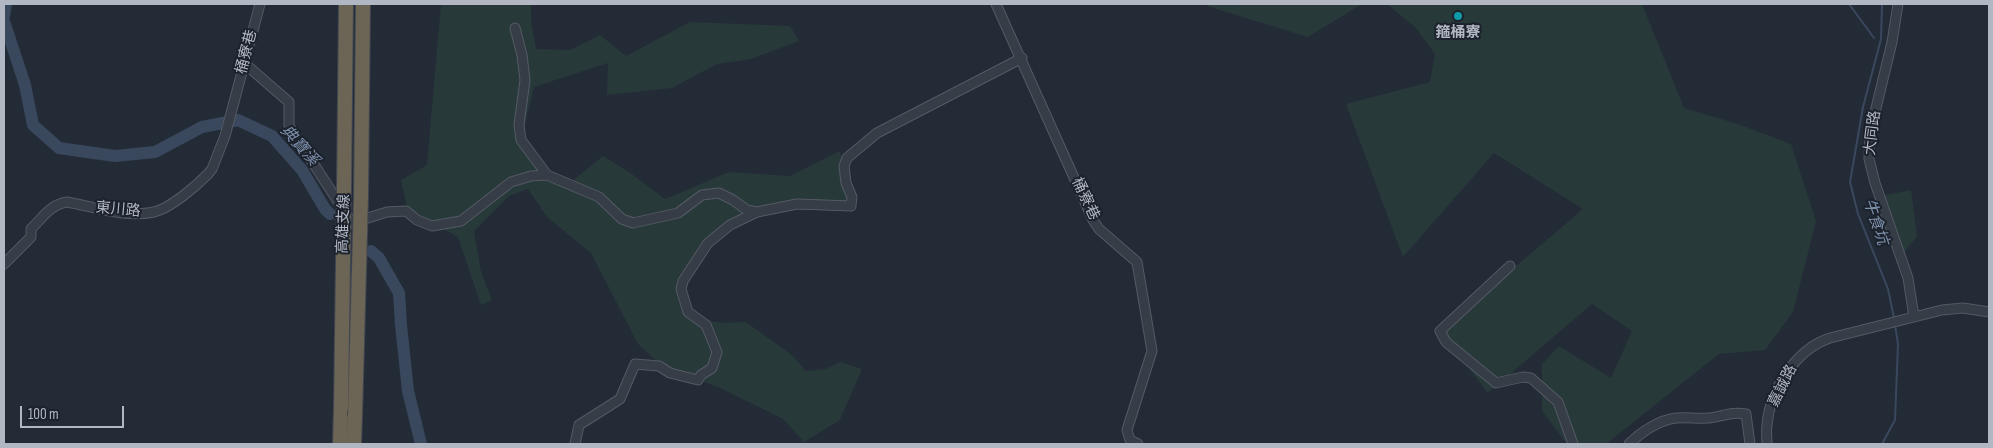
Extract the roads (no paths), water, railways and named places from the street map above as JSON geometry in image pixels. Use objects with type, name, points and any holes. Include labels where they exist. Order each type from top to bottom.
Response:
[{"type":"highway","name":"高雄支線","points":[[340,444],[346,4]]},
{"type":"highway","name":"高雄支線","points":[[354,444],[361,197],[363,4]]},
{"type":"street","name":"桶寮巷","points":[[224,136],[260,4]]},
{"type":"street","name":"桶寮巷","points":[[996,4],[1094,220],[1099,229],[1136,262],[1152,351],[1127,430],[1130,440],[1138,444]]},
{"type":"street","name":"大同路","points":[[1898,4],[1892,42],[1870,133],[1869,159],[1875,183],[1908,278],[1914,317]]},
{"type":"street","points":[[515,28],[522,56],[525,80],[519,125],[521,140],[547,175]]},
{"type":"street","points":[[575,444],[579,426],[620,399],[635,364],[659,366],[670,373],[698,380],[701,375],[712,368],[717,352],[706,325],[688,312],[681,289],[683,281],[708,243],[730,225],[757,212],[796,204],[851,206],[852,197],[846,183],[844,166],[847,158],[877,134],[1022,58]]},
{"type":"street","points":[[244,63],[289,102],[289,126],[352,223],[387,212],[406,210],[418,220],[432,226],[462,221],[511,182],[531,176],[547,175],[599,196],[622,219],[633,223],[678,213],[702,195],[719,194],[733,200],[747,210],[757,212]]},
{"type":"street","name":"東川路","points":[[4,264],[31,237],[31,229],[53,206],[60,203],[66,202],[116,212],[154,212],[165,208],[208,174],[212,169],[224,136]]},
{"type":"street","points":[[1510,266],[1440,331],[1446,342],[1496,383],[1523,377],[1531,378],[1558,402],[1573,444]]},
{"type":"street","points":[[1914,317],[1942,310],[1963,308],[1989,312]]},
{"type":"street","name":"嘉誠路","points":[[1767,444],[1767,425],[1773,400],[1783,379],[1799,357],[1821,341],[1914,317]]},
{"type":"street","points":[[1629,444],[1661,422],[1676,418],[1710,418],[1735,412],[1746,414],[1750,444]]},
{"type":"waterway","name":"典寶溪","points":[[4,16],[6,4]]},
{"type":"waterway","points":[[1849,4],[1874,38]]},
{"type":"waterway","name":"牛食坑","points":[[1882,4],[1881,39],[1863,107],[1850,182],[1858,214],[1888,289],[1894,318]]},
{"type":"waterway","name":"典寶溪","points":[[4,21],[25,85],[33,125],[59,148],[115,156],[155,152],[202,127],[238,120],[272,136],[302,170],[325,209],[330,214]]},
{"type":"waterway","name":"典寶溪","points":[[330,214],[338,221]]},
{"type":"waterway","name":"典寶溪","points":[[366,246],[371,251]]},
{"type":"waterway","name":"典寶溪","points":[[371,251],[379,258],[399,293],[408,391],[421,444]]},
{"type":"waterway","name":"牛食坑","points":[[1882,444],[1895,420],[1898,344],[1895,325]]},
{"type":"place","name":"箍桶寮","points":[[1458,16]]}]
